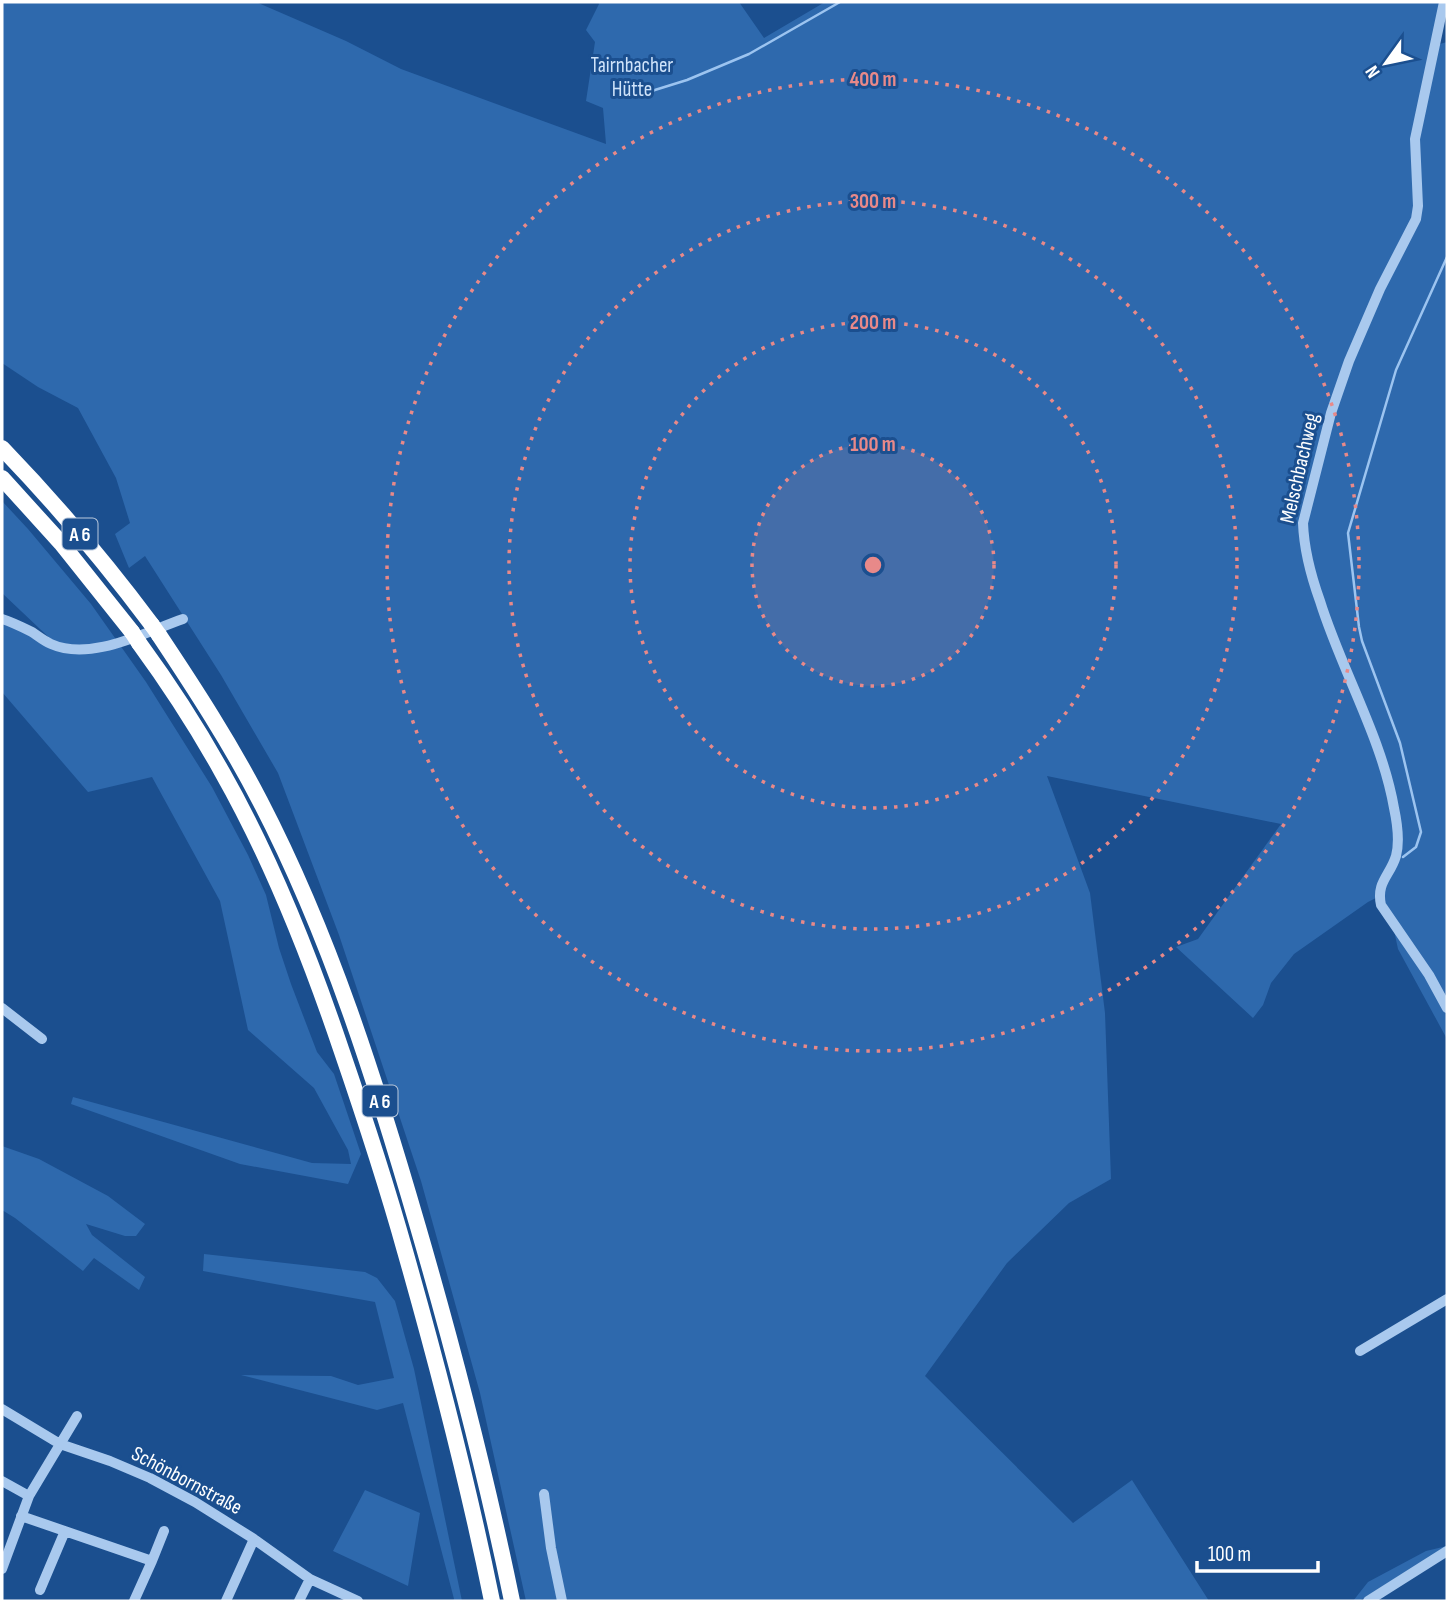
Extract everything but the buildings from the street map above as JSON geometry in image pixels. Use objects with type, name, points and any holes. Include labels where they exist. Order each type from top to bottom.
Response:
[{"type":"highway","name":"A 6","points":[[2,448],[75,528],[155,630],[219,727],[297,878],[366,1058],[408,1193],[473,1429],[512,1601]]},
{"type":"highway","name":"A 6","points":[[2,478],[61,543],[136,637],[222,772],[278,883],[319,984],[391,1200],[432,1344],[492,1601]]},
{"type":"street","name":"Melschbachweg","points":[[1444,2],[1415,139],[1418,206],[1416,219],[1380,289],[1349,361],[1331,413],[1303,523],[1303,538],[1325,619],[1374,739],[1394,807],[1398,838],[1396,855],[1380,885],[1381,905],[1429,975],[1447,1008]]},
{"type":"street","points":[[2,619],[51,644],[85,649],[109,646],[183,619]]},
{"type":"street","points":[[2,1024],[5,1011],[42,1039]]},
{"type":"street","points":[[1360,1351],[1447,1299]]},
{"type":"street","name":"Schönbornstraße","points":[[2,1409],[60,1444],[150,1478],[195,1502],[310,1579],[358,1601]]},
{"type":"street","points":[[2,1569],[4,1554],[29,1496],[77,1416]]},
{"type":"street","points":[[2,1481],[29,1496]]},
{"type":"street","points":[[544,1494],[562,1601]]},
{"type":"street","points":[[21,1516],[152,1561]]},
{"type":"street","points":[[40,1590],[65,1531]]},
{"type":"street","points":[[134,1601],[164,1531]]},
{"type":"street","points":[[226,1601],[254,1539]]},
{"type":"street","points":[[1368,1601],[1447,1550]]},
{"type":"street","points":[[299,1601],[310,1579]]},
{"type":"green space","name":"Tairnbacher Hütte","points":[[2,2],[256,2],[346,41],[401,69],[606,144],[603,108],[586,101],[595,42],[586,30],[598,2],[739,2],[764,38],[825,2],[1445,2],[1440,44],[1447,42],[1447,1039],[1398,949],[1391,916],[1382,895],[1294,954],[1271,983],[1263,1005],[1253,1018],[1176,947],[1198,939],[1281,824],[1047,776],[1090,893],[1105,1013],[1111,1179],[1069,1203],[1007,1263],[925,1376],[1073,1523],[1132,1480],[1209,1601],[526,1601],[480,1393],[421,1181],[339,935],[278,773],[221,675],[145,556],[129,568],[115,534],[130,523],[116,478],[78,408],[38,387],[2,363]]},
{"type":"green space","points":[[2,501],[91,604],[146,682],[212,787],[248,855],[266,895],[291,984],[317,1052],[334,1074],[361,1154],[348,1184],[240,1164],[71,1104],[73,1097],[312,1163],[351,1164],[348,1150],[314,1088],[248,1030],[220,901],[152,777],[88,792],[2,692],[2,619],[59,647],[2,593]]},
{"type":"green space","points":[[2,1146],[39,1159],[108,1196],[145,1224],[136,1236],[125,1236],[86,1224],[92,1235],[145,1277],[139,1290],[94,1258],[83,1271],[2,1210]]},
{"type":"green space","points":[[204,1254],[365,1272],[377,1278],[395,1301],[414,1369],[462,1601],[453,1601],[403,1403],[377,1410],[241,1375],[331,1376],[358,1385],[394,1378],[375,1302],[203,1271]]},
{"type":"green space","points":[[365,1490],[420,1513],[408,1586],[333,1551]]},
{"type":"green space","points":[[1447,1546],[1359,1601],[1353,1601],[1368,1582],[1426,1551]]},
{"type":"waterway","points":[[642,94],[687,80],[749,54],[840,2]]},
{"type":"waterway","points":[[1403,857],[1416,847],[1421,832],[1400,743],[1362,641],[1348,533],[1396,370],[1447,257]]}]
